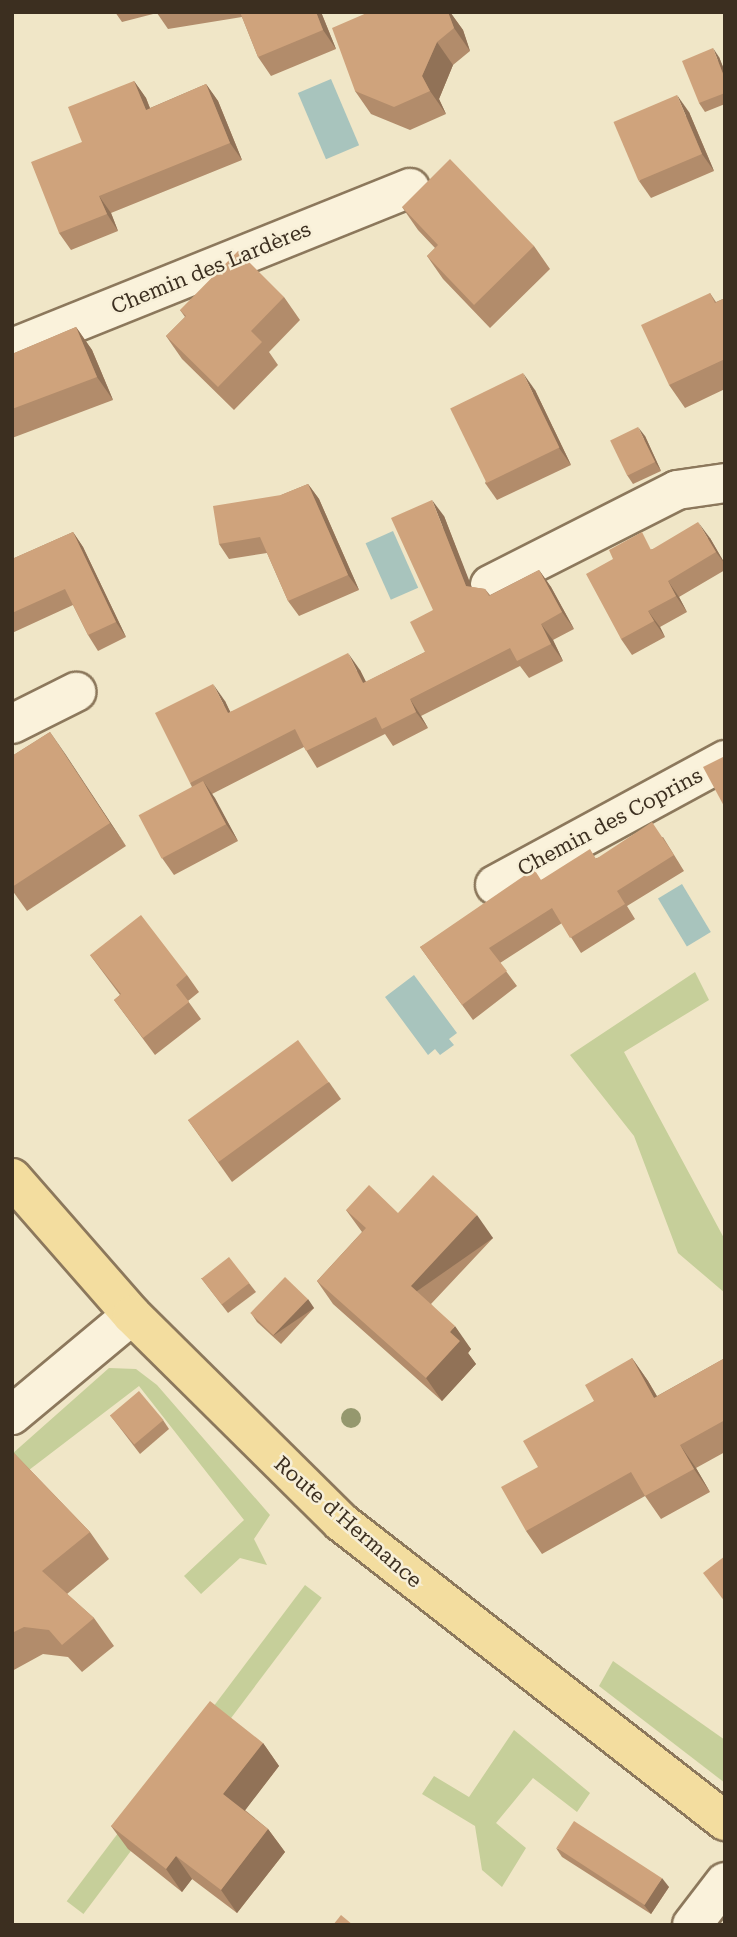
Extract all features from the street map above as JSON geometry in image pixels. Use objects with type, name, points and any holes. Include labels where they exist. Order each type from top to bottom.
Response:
[{"type":"main road","name":"Route d'Hermance","points":[[12,1178],[132,1315],[341,1522],[725,1821]]},
{"type":"street","name":"Chemin des Lardères","points":[[12,348],[410,188]]},
{"type":"street","points":[[490,585],[677,490],[725,483]]},
{"type":"street","points":[[12,724],[76,692]]},
{"type":"street","name":"Chemin des Coprins","points":[[495,885],[725,760]]},
{"type":"street","points":[[12,1415],[132,1315]]},
{"type":"street","points":[[692,1925],[725,1882]]},
{"type":"green space","points":[[695,972],[709,1000],[624,1052],[725,1240],[725,1293],[678,1253],[634,1136],[570,1055]]},
{"type":"green space","points":[[109,1368],[136,1369],[157,1385],[270,1515],[254,1539],[267,1565],[240,1558],[201,1594],[184,1576],[244,1520],[139,1386],[12,1483],[12,1454]]},
{"type":"green space","points":[[305,1585],[322,1598],[83,1914],[67,1901]]},
{"type":"green space","points":[[613,1661],[725,1740],[725,1783],[599,1686]]},
{"type":"green space","points":[[514,1730],[590,1793],[577,1812],[533,1778],[496,1823],[526,1848],[502,1887],[482,1870],[475,1826],[422,1794],[434,1776],[469,1797]]},
{"type":"water","points":[[331,79],[359,145],[326,159],[298,93]]},
{"type":"water","points":[[393,531],[418,588],[391,600],[366,543]]},
{"type":"water","points":[[682,884],[711,932],[687,946],[658,898]]},
{"type":"water","points":[[414,975],[457,1033],[449,1039],[454,1045],[440,1055],[435,1049],[428,1055],[385,997]]},
{"type":"building","points":[[240,12],[316,12],[323,30],[258,57]]},
{"type":"building","points":[[369,12],[448,12],[454,28],[437,42],[422,76],[430,91],[394,107],[355,91],[332,28]]},
{"type":"building","points":[[713,48],[725,79],[725,93],[699,103],[682,61]]},
{"type":"building","points":[[134,81],[146,110],[206,84],[230,143],[99,196],[107,214],[59,233],[31,162],[82,142],[68,107]]},
{"type":"building","points":[[677,95],[702,154],[638,181],[613,122]]},
{"type":"building","points":[[450,159],[534,246],[474,305],[427,256],[438,245],[402,207]]},
{"type":"building","points":[[238,251],[284,297],[251,331],[262,342],[218,387],[166,336],[186,316],[180,310]]},
{"type":"building","points":[[710,293],[715,303],[725,298],[725,359],[669,385],[641,325]]},
{"type":"building","points":[[76,327],[97,377],[12,409],[12,354]]},
{"type":"building","points":[[523,373],[559,448],[487,483],[450,409]]},
{"type":"building","points":[[638,427],[655,462],[627,476],[610,441]]},
{"type":"building","points":[[308,484],[348,575],[288,601],[260,537],[219,544],[213,506],[281,495]]},
{"type":"building","points":[[432,500],[466,586],[485,589],[489,596],[539,570],[562,612],[541,624],[551,644],[517,661],[510,648],[410,699],[416,712],[382,729],[376,717],[306,751],[295,729],[190,783],[155,713],[213,684],[228,713],[348,653],[363,683],[425,652],[410,622],[433,610],[391,518]]},
{"type":"building","points":[[698,522],[716,552],[668,581],[676,596],[648,611],[654,621],[621,639],[586,574],[613,559],[609,550],[642,532],[651,550]]},
{"type":"building","points":[[73,532],[116,622],[88,635],[65,589],[12,613],[12,559]]},
{"type":"building","points":[[50,732],[110,823],[12,887],[12,756]]},
{"type":"building","points":[[725,756],[725,808],[703,767]]},
{"type":"building","points":[[203,781],[226,824],[162,859],[139,815]]},
{"type":"building","points":[[652,822],[674,855],[617,891],[625,904],[570,938],[552,908],[489,948],[507,971],[462,1005],[420,947],[534,869],[541,880],[590,849],[596,859]]},
{"type":"building","points":[[141,915],[187,975],[176,985],[189,1002],[143,1038],[114,1000],[121,994],[90,955]]},
{"type":"building","points":[[298,1040],[329,1082],[219,1162],[188,1120]]},
{"type":"building","points":[[433,1175],[477,1215],[411,1286],[455,1326],[450,1332],[460,1341],[426,1378],[317,1281],[366,1228],[346,1210],[369,1185],[398,1213]]},
{"type":"building","points":[[229,1257],[249,1283],[222,1305],[201,1279]]},
{"type":"building","points":[[285,1277],[308,1299],[273,1335],[250,1313]]},
{"type":"building","points":[[632,1358],[654,1398],[725,1358],[725,1420],[680,1445],[694,1469],[645,1496],[631,1472],[526,1531],[501,1487],[538,1467],[523,1441],[594,1401],[585,1385]]},
{"type":"building","points":[[139,1391],[163,1420],[134,1445],[110,1415]]},
{"type":"building","points":[[12,1451],[90,1532],[42,1571],[94,1618],[62,1645],[49,1630],[24,1627],[12,1633]]},
{"type":"building","points":[[725,1556],[725,1602],[703,1573]]},
{"type":"building","points":[[210,1701],[263,1743],[223,1794],[268,1829],[221,1890],[176,1856],[166,1869],[111,1826]]},
{"type":"building","points":[[574,1821],[662,1878],[645,1905],[557,1848]]},
{"type":"building","points":[[341,1915],[353,1925],[333,1925]]}]
